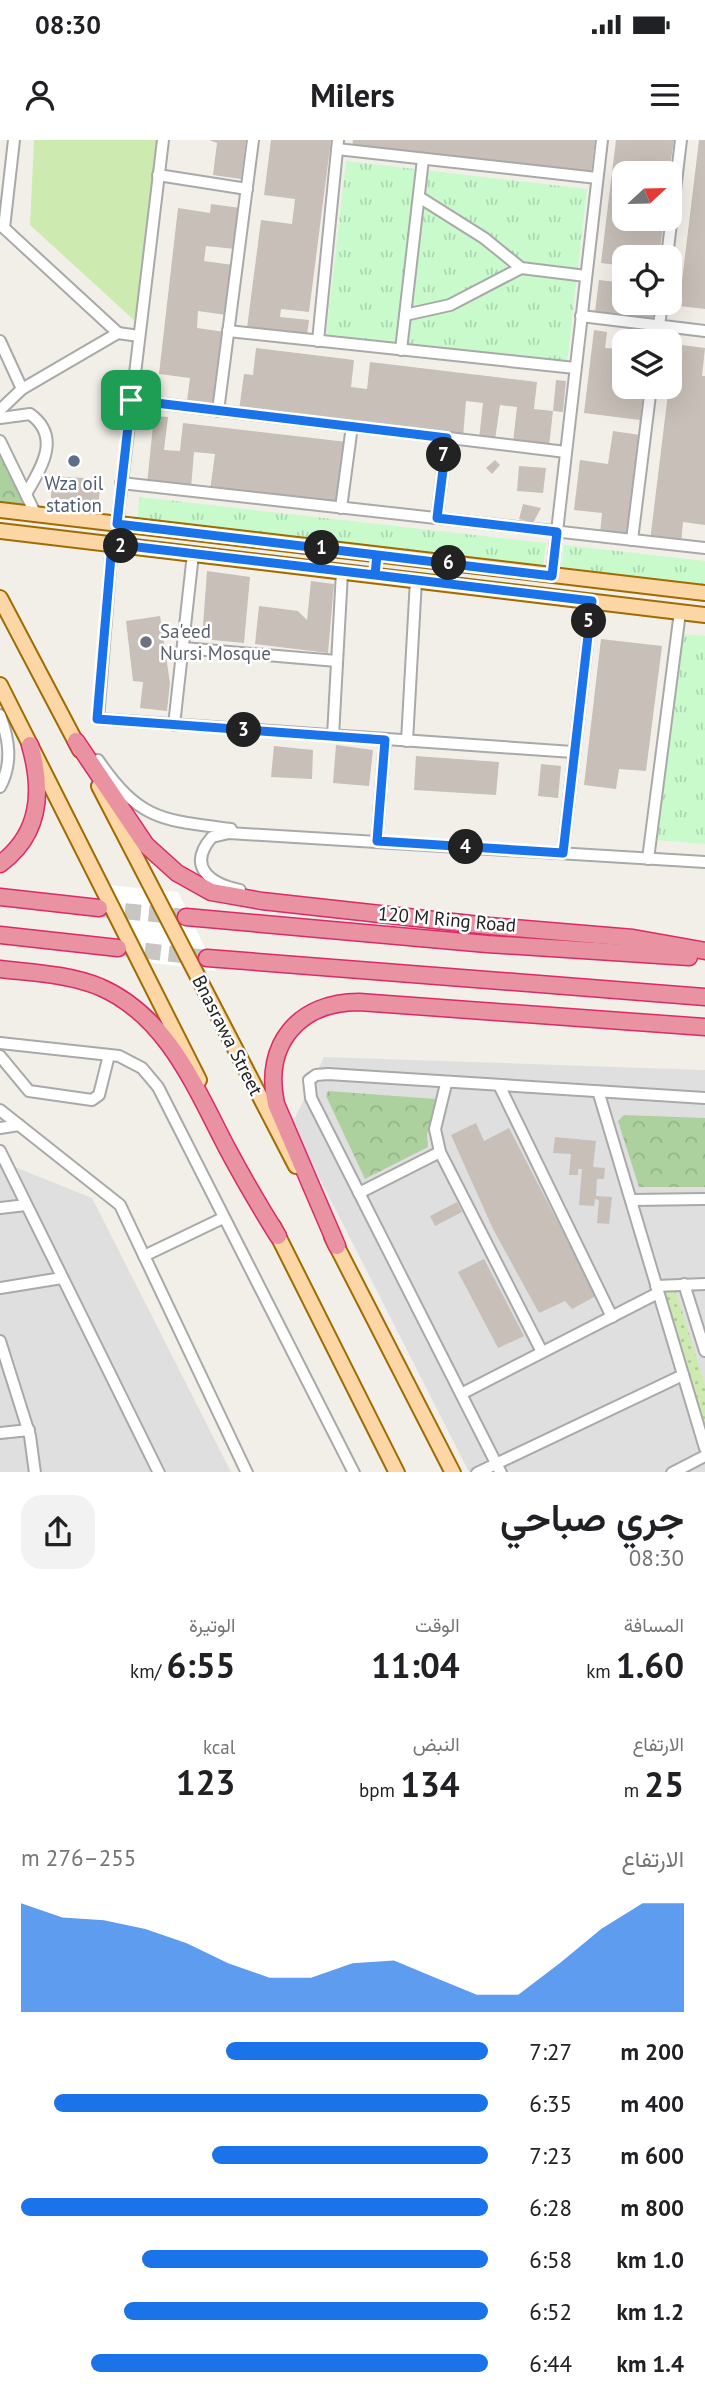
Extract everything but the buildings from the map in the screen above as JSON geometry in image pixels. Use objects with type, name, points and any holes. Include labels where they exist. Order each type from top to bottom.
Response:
[{"type":"highway","points":[[76,741],[146,845],[163,862],[189,881],[227,897],[489,926],[633,938],[705,951]]},
{"type":"highway","points":[[0,864],[16,851],[34,821],[39,790],[30,745]]},
{"type":"highway","points":[[0,897],[99,908]]},
{"type":"highway","name":"120 M Ring Road","points":[[186,917],[487,944],[705,958]]},
{"type":"highway","points":[[0,935],[118,948]]},
{"type":"highway","points":[[207,958],[705,997]]},
{"type":"highway","points":[[0,970],[53,975],[88,983],[120,998],[147,1020],[179,1059],[278,1236]]},
{"type":"highway","points":[[337,1246],[281,1116],[272,1087],[272,1068],[280,1045],[293,1028],[312,1012],[337,1003],[359,1002],[705,1027]]},
{"type":"main road","points":[[0,510],[705,593]]},
{"type":"main road","points":[[0,531],[705,615]]},
{"type":"main road","points":[[375,575],[377,555]]},
{"type":"main road","name":"Bnasrawa Street","points":[[0,598],[453,1472]]},
{"type":"main road","points":[[0,684],[397,1472]]},
{"type":"street","points":[[14,140],[2,229],[118,333],[139,336]]},
{"type":"street","points":[[117,524],[163,140]]},
{"type":"street","points":[[218,411],[253,140]]},
{"type":"street","points":[[552,576],[602,140]]},
{"type":"street","points":[[668,245],[681,140]]},
{"type":"street","points":[[318,341],[338,145],[423,159],[597,178]]},
{"type":"street","points":[[401,350],[423,159]]},
{"type":"street","points":[[158,175],[247,189]]},
{"type":"street","points":[[419,197],[484,238],[521,268],[586,276]]},
{"type":"street","points":[[405,315],[450,305],[521,268]]},
{"type":"street","points":[[659,329],[660,315]]},
{"type":"street","points":[[581,316],[705,331]]},
{"type":"street","points":[[228,331],[575,368]]},
{"type":"street","points":[[0,410],[22,388],[118,333]]},
{"type":"street","points":[[0,341],[22,388]]},
{"type":"street","points":[[632,540],[650,399]]},
{"type":"street","points":[[131,400],[565,452]]},
{"type":"street","points":[[0,418],[30,414],[41,422],[48,438],[46,459],[26,494]]},
{"type":"street","points":[[341,508],[352,426]]},
{"type":"street","points":[[437,518],[447,438]]},
{"type":"street","points":[[0,441],[36,515]]},
{"type":"street","points":[[121,483],[705,548]]},
{"type":"street","points":[[112,544],[97,719],[573,752]]},
{"type":"street","points":[[174,725],[193,554]]},
{"type":"street","points":[[333,736],[342,572]]},
{"type":"street","points":[[407,741],[416,580]]},
{"type":"street","points":[[563,853],[592,601]]},
{"type":"street","points":[[648,859],[680,612]]},
{"type":"street","points":[[183,648],[337,661]]},
{"type":"street","points":[[51,692],[114,782],[139,807],[162,819],[290,836]]},
{"type":"street","points":[[0,715],[9,754],[8,767],[0,786]]},
{"type":"street","points":[[377,841],[385,740]]},
{"type":"street","points":[[336,908],[215,883],[204,872],[201,859],[203,850],[212,837],[218,835],[290,836],[705,862]]},
{"type":"street","points":[[0,1043],[120,1056],[142,1068],[158,1087],[354,1472]]},
{"type":"street","points":[[0,1056],[30,1091],[92,1100],[99,1095],[109,1055]]},
{"type":"street","points":[[499,1468],[311,1098],[309,1080],[316,1075],[328,1074],[599,1094],[705,1098]]},
{"type":"street","points":[[446,1084],[435,1129],[440,1152],[542,1352]]},
{"type":"street","points":[[500,1087],[612,1317]]},
{"type":"street","points":[[599,1094],[705,1448]]},
{"type":"street","points":[[0,1110],[120,1205],[247,1472]]},
{"type":"street","points":[[0,1128],[19,1125]]},
{"type":"street","points":[[0,1150],[159,1472]]},
{"type":"street","points":[[359,1193],[440,1152]]},
{"type":"street","points":[[631,1200],[705,1199]]},
{"type":"street","points":[[0,1208],[26,1205]]},
{"type":"street","points":[[144,1255],[223,1218]]},
{"type":"street","points":[[0,1288],[62,1279]]},
{"type":"street","points":[[461,1394],[612,1317],[657,1290],[684,1284],[705,1284]]},
{"type":"street","points":[[684,1284],[705,1351]]},
{"type":"street","points":[[0,1342],[29,1430],[35,1472]]},
{"type":"street","points":[[477,1472],[499,1468],[683,1375]]},
{"type":"street","points":[[0,1433],[29,1430]]},
{"type":"street","points":[[672,1472],[705,1456]]},
{"type":"shaded area","points":[[324,1057],[705,1070],[705,1472],[469,1472],[292,1124]]},
{"type":"shaded area","points":[[0,1161],[92,1198],[231,1472],[0,1472]]},
{"type":"green space","points":[[34,140],[158,140],[135,321],[30,225]]},
{"type":"green space","points":[[346,161],[587,189],[567,364],[326,336]]},
{"type":"green space","points":[[0,451],[27,510],[0,504]]},
{"type":"green space","points":[[140,497],[546,543],[543,566],[137,519]]},
{"type":"green space","points":[[564,545],[705,561],[705,585],[561,569]]},
{"type":"green space","points":[[682,634],[705,636],[705,844],[657,840]]},
{"type":"green space","points":[[328,1091],[436,1099],[427,1135],[428,1147],[365,1179],[326,1096]]},
{"type":"green space","points":[[624,1115],[705,1118],[705,1187],[639,1187],[618,1121]]},
{"type":"green space","points":[[664,1292],[676,1292],[705,1385],[705,1424]]},
{"type":"pier","points":[[99,884],[178,892],[216,971],[137,961]]},
{"type":"tunnel","points":[[101,909],[186,917]]},
{"type":"tunnel","points":[[121,948],[207,958]]},
{"type":"place","name":"Wza oil station","points":[[74,461]]},
{"type":"place","name":"Sa'eed Nursi Mosque","points":[[146,642]]},
{"type":"route","points":[[131,400],[117,524],[377,555],[375,575],[112,544],[97,719],[385,740],[377,841],[563,853],[592,601],[375,575],[377,555],[552,576],[557,532],[437,518],[447,438],[131,400]]}]
